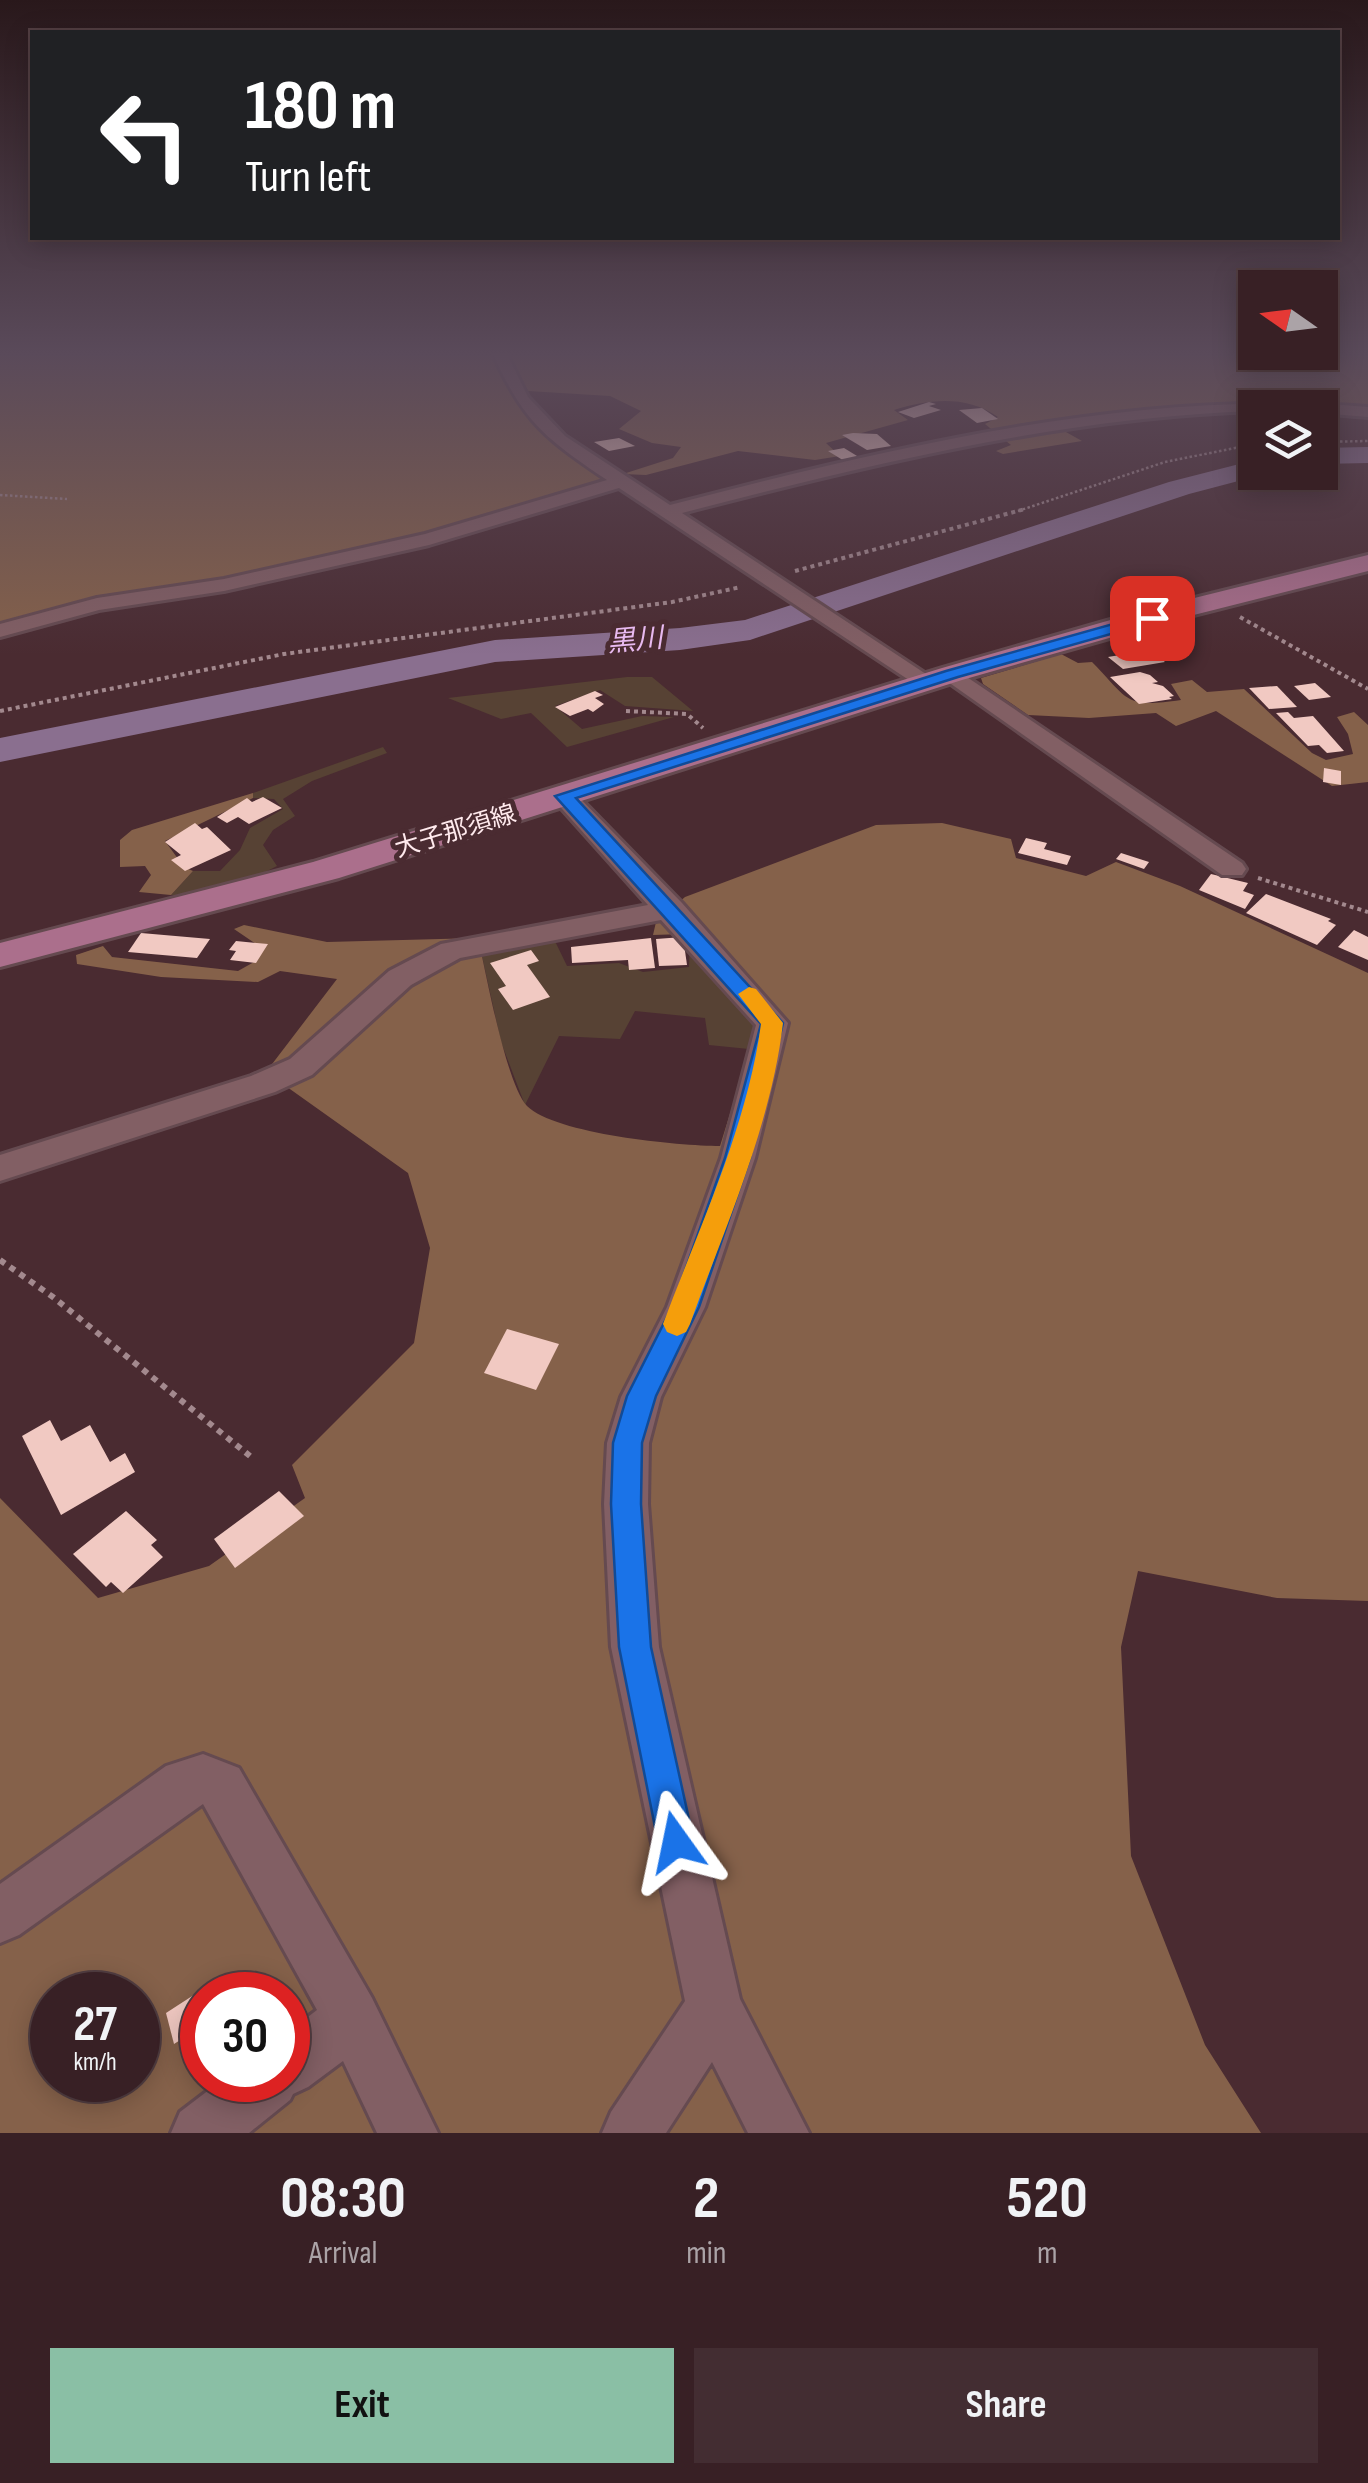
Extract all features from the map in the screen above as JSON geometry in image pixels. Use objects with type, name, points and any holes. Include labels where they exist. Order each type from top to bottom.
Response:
[{"type":"main road","name":"大子那須線","points":[[0,954],[326,870],[938,678],[1368,563]]},
{"type":"street","points":[[582,456],[842,629],[938,678],[1232,869]]},
{"type":"street","points":[[666,512],[825,470],[898,456]]},
{"type":"street","points":[[0,631],[97,604],[224,585],[429,539],[620,482]]},
{"type":"street","points":[[564,796],[772,1023],[738,1158],[686,1307],[641,1396],[628,1443],[626,1504],[635,1647],[714,2006],[779,2133]]},
{"type":"street","points":[[0,1168],[263,1084],[300,1067],[400,978],[451,950],[672,910]]},
{"type":"street","points":[[0,1916],[184,1784],[204,1779],[221,1786],[352,2018],[408,2133]]},
{"type":"street","points":[[632,2133],[714,2006]]},
{"type":"street","points":[[310,2050],[352,2018]]},
{"type":"street","points":[[200,2133],[241,2102]]},
{"type":"path","points":[[0,711],[284,654],[672,602],[768,580],[1016,512],[1092,484],[1194,456]]},
{"type":"path","points":[[0,495],[67,499]]},
{"type":"path","points":[[1213,602],[1368,689]]},
{"type":"path","points":[[626,711],[687,714],[725,746]]},
{"type":"path","points":[[1232,869],[1368,912]]},
{"type":"path","points":[[0,1260],[250,1456]]},
{"type":"shaded area","points":[[0,456],[572,456],[607,480],[600,486],[435,536],[0,628]]},
{"type":"shaded area","points":[[675,456],[721,456],[646,475],[623,474]]},
{"type":"shaded area","points":[[777,456],[840,456],[815,460]]},
{"type":"shaded area","points":[[1061,654],[1078,663],[1092,662],[1122,693],[1138,702],[1181,700],[1171,684],[1192,680],[1207,692],[1244,689],[1312,753],[1326,760],[1353,754],[1348,734],[1337,717],[1354,712],[1368,725],[1368,782],[1332,786],[1216,711],[1176,726],[1156,713],[1089,718],[1028,715],[983,684],[981,678]]},
{"type":"shaded area","points":[[652,677],[693,711],[625,706],[600,690],[555,706],[582,729],[642,716],[674,717],[567,747],[531,713],[501,719],[448,698]]},
{"type":"shaded area","points":[[383,747],[387,753],[312,781],[283,799],[295,816],[273,830],[263,845],[277,866],[226,887],[171,895],[193,871],[220,871],[240,850],[250,828],[283,809],[274,799],[253,798],[253,793]]},
{"type":"shaded area","points":[[253,793],[253,798],[165,841],[184,867],[193,871],[171,895],[139,892],[151,875],[145,866],[120,867],[120,840],[132,830]]},
{"type":"shaded area","points":[[942,823],[1011,839],[1016,858],[1086,876],[1116,862],[1180,886],[1368,973],[1368,1601],[1277,1598],[1138,1571],[1121,1647],[1131,1856],[1205,2045],[1261,2133],[0,2133],[0,1498],[98,1598],[209,1566],[305,1498],[292,1465],[414,1343],[430,1248],[408,1173],[266,1072],[337,979],[280,971],[258,982],[161,977],[77,964],[76,955],[103,946],[112,957],[238,971],[254,962],[262,948],[234,929],[244,925],[327,942],[478,938],[504,1052],[527,1106],[542,1116],[590,1131],[648,1141],[720,1146],[758,1023],[684,934],[653,935],[656,922],[685,897],[876,825]]},
{"type":"shaded area","points":[[553,937],[567,966],[619,963],[643,972],[689,967],[690,942],[758,1023],[749,1049],[709,1045],[705,1018],[635,1011],[620,1039],[559,1036],[525,1105],[501,1042],[478,938]]},
{"type":"building","points":[[835,456],[862,459],[846,462]]},
{"type":"building","points":[[1150,650],[1165,662],[1123,669],[1108,657]]},
{"type":"building","points":[[1140,672],[1150,675],[1158,682],[1152,683],[1163,686],[1174,696],[1169,697],[1172,699],[1139,704],[1110,677]]},
{"type":"building","points":[[1315,683],[1331,697],[1309,700],[1294,686]]},
{"type":"building","points":[[1277,686],[1297,707],[1269,709],[1249,688]]},
{"type":"building","points":[[595,691],[603,695],[595,698],[604,704],[593,712],[588,709],[570,716],[555,707]]},
{"type":"building","points":[[1288,712],[1294,718],[1313,716],[1344,751],[1327,753],[1319,745],[1308,746],[1276,713]]},
{"type":"building","points":[[1324,768],[1341,771],[1341,785],[1323,782]]},
{"type":"building","points":[[263,797],[282,808],[249,824],[238,817],[227,823],[217,817],[247,798],[252,802]]},
{"type":"building","points":[[195,823],[202,829],[207,827],[231,850],[185,871],[171,860],[181,855],[165,842]]},
{"type":"building","points":[[1026,838],[1047,843],[1044,849],[1071,856],[1067,865],[1018,853]]},
{"type":"building","points":[[1121,853],[1149,862],[1144,869],[1116,859]]},
{"type":"building","points":[[1211,874],[1248,883],[1243,891],[1254,895],[1245,909],[1199,890]]},
{"type":"building","points":[[1266,894],[1331,919],[1328,921],[1336,925],[1317,945],[1246,913]]},
{"type":"building","points":[[1354,930],[1368,937],[1368,960],[1338,947]]},
{"type":"building","points":[[141,933],[210,939],[197,958],[128,952]]},
{"type":"building","points":[[683,937],[687,965],[659,966],[656,939]]},
{"type":"building","points":[[651,938],[655,968],[629,970],[628,960],[572,963],[571,947]]},
{"type":"building","points":[[236,941],[268,944],[256,963],[230,960],[236,951],[229,950]]},
{"type":"building","points":[[531,950],[539,961],[527,965],[550,997],[513,1010],[498,989],[506,986],[490,963]]},
{"type":"building","points":[[507,1329],[559,1344],[536,1390],[484,1373]]},
{"type":"building","points":[[50,1420],[61,1441],[90,1425],[110,1462],[125,1453],[135,1472],[61,1515],[22,1436]]},
{"type":"building","points":[[279,1491],[304,1516],[235,1568],[214,1539]]},
{"type":"building","points":[[126,1511],[157,1540],[151,1545],[163,1557],[123,1593],[111,1582],[106,1587],[73,1554]]},
{"type":"building","points":[[180,2004],[180,2040],[174,2044],[166,2013]]},
{"type":"waterway","name":"黒川","points":[[1338,456],[1342,456]]},
{"type":"waterway","name":"黒川","points":[[0,750],[495,651],[680,639],[750,630],[1179,488],[1238,472]]},
{"type":"slow traffic","points":[[677,1324],[738,1158],[769,1047],[772,1023],[749,994]]},
{"type":"route","points":[[676,1842],[635,1647],[626,1504],[628,1443],[641,1396],[686,1307],[738,1158],[772,1023],[564,796],[952,674],[1152,618]]}]
